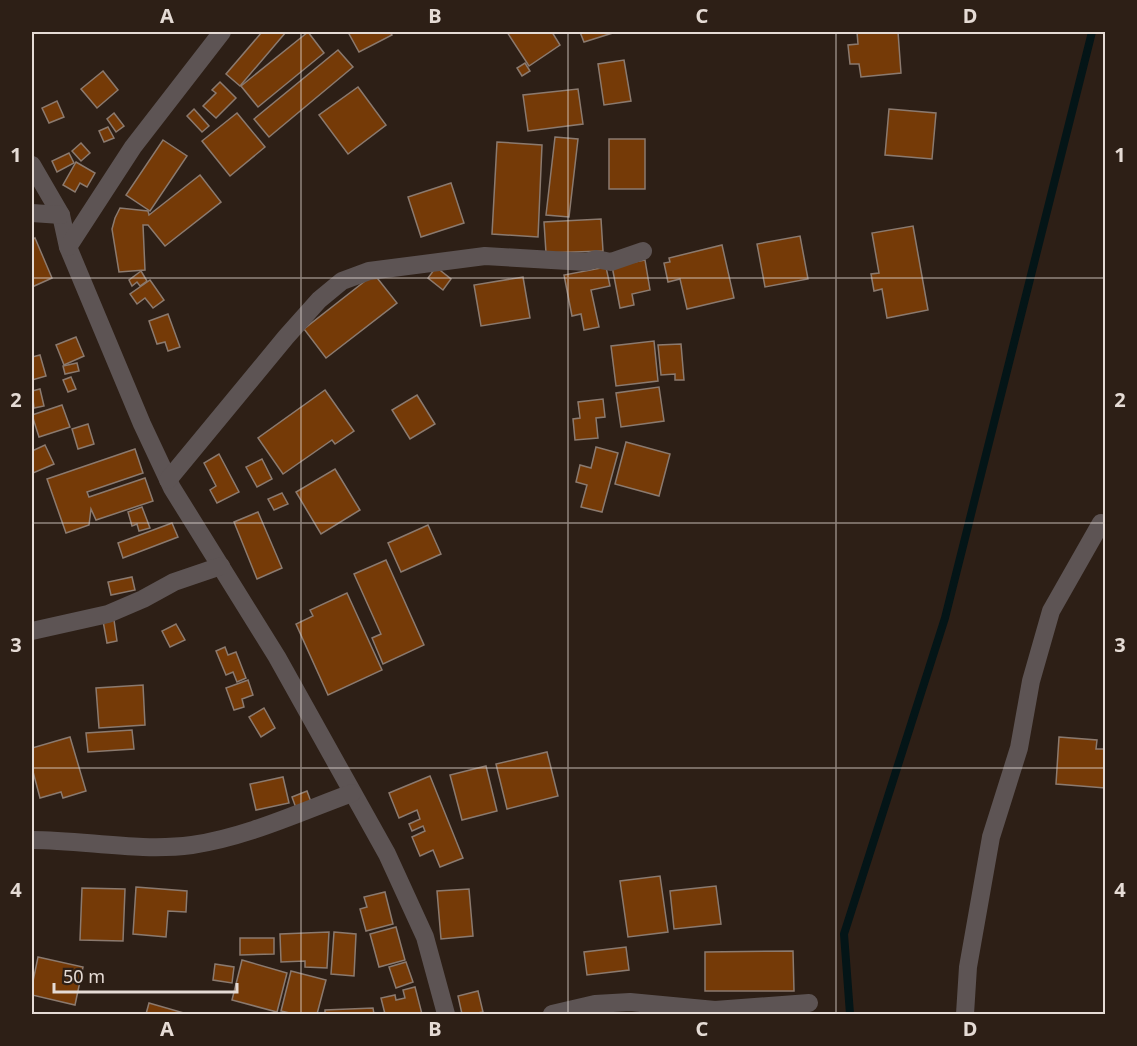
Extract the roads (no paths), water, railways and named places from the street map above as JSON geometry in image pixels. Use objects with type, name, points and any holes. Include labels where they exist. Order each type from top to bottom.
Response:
[{"type":"street","points":[[68,247],[133,147],[222,32]]},
{"type":"street","points":[[32,165],[61,215],[68,247],[142,424],[168,480],[277,657],[387,854],[425,937],[446,1014]]},
{"type":"street","points":[[32,213],[61,215]]},
{"type":"street","points":[[168,480],[286,337],[319,300],[342,281],[369,271],[485,256],[611,262],[642,251]]},
{"type":"street","points":[[965,1014],[968,967],[991,837],[1019,748],[1031,681],[1052,611],[1101,523]]},
{"type":"street","points":[[32,631],[108,614],[174,582],[221,566]]},
{"type":"street","points":[[32,840],[148,846],[191,845],[241,834],[352,793]]},
{"type":"street","points":[[552,1014],[595,1004],[630,1002],[716,1010],[809,1003]]},
{"type":"waterway","points":[[850,1014],[844,934],[945,618],[1092,32]]}]
